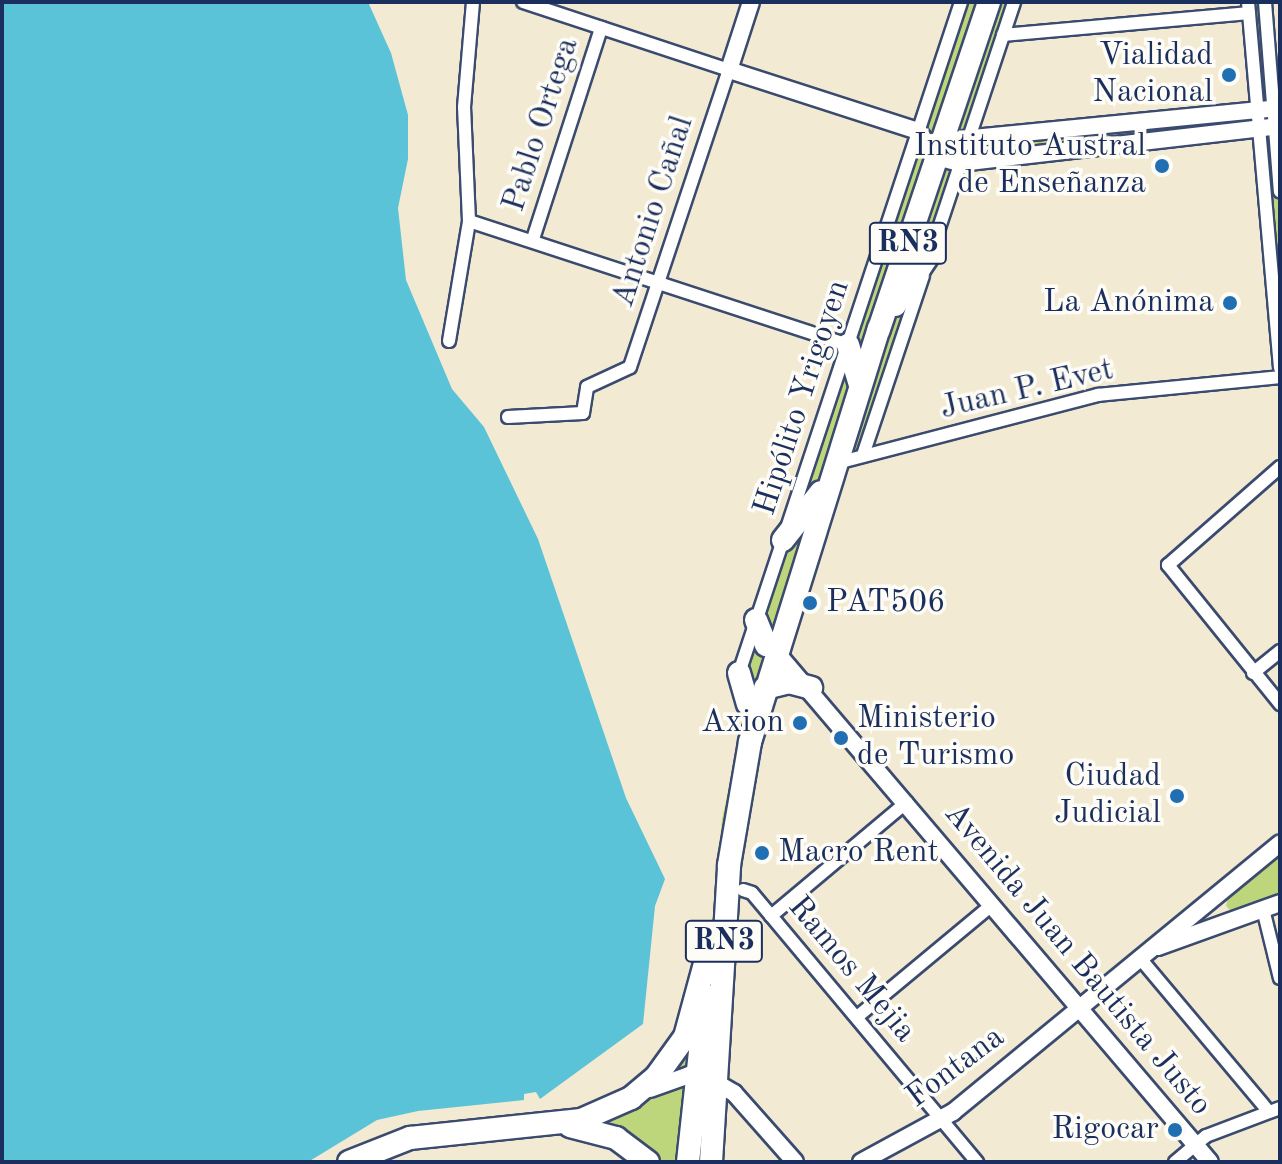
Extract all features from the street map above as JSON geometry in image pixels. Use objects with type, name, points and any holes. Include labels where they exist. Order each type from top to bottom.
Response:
[{"type":"highway","name":"RN3","points":[[349,1162],[410,1138],[553,1125],[600,1114],[644,1088],[676,1051],[697,1005],[710,945],[722,819],[748,704],[835,464],[879,329],[930,143],[989,2]]},
{"type":"highway","points":[[879,329],[930,253]]},
{"type":"highway","points":[[848,345],[860,385]]},
{"type":"highway","name":"RN3","points":[[711,1162],[706,1079],[735,895],[737,801],[765,688],[771,646],[821,492],[835,464]]},
{"type":"highway","points":[[783,540],[821,492]]},
{"type":"highway","points":[[756,620],[771,646]]},
{"type":"highway","points":[[739,673],[748,704]]},
{"type":"highway","points":[[765,688],[789,682],[811,688]]},
{"type":"highway","points":[[688,1162],[706,1079],[710,945]]},
{"type":"highway","points":[[553,1125],[604,1133],[648,1162]]},
{"type":"main road","name":"Antonio Cañal","points":[[729,70],[751,2]]},
{"type":"main road","points":[[729,70],[930,143],[960,163],[1258,125],[1278,126]]},
{"type":"main road","points":[[930,143],[1256,107],[1277,108]]},
{"type":"main road","name":"Avenida Juan Bautista Justo","points":[[771,646],[811,688],[1210,1162]]},
{"type":"main road","name":"Fontana","points":[[861,1162],[941,1119],[1280,843]]},
{"type":"main road","points":[[1218,893],[1218,907],[1238,918]]},
{"type":"main road","points":[[1142,955],[1280,903]]},
{"type":"main road","points":[[600,1114],[664,1082],[706,1079],[740,1099],[795,1162]]},
{"type":"street","points":[[449,341],[469,221],[464,107],[473,2]]},
{"type":"street","points":[[523,2],[565,9],[601,28],[729,70]]},
{"type":"street","name":"Hipólito Yrigoyen","points":[[739,673],[848,345],[930,143],[961,2]]},
{"type":"street","points":[[863,455],[1014,2]]},
{"type":"street","points":[[1265,2],[1274,46],[1280,191]]},
{"type":"street","points":[[1003,35],[1248,7],[1280,368]]},
{"type":"street","name":"Pablo Ortega","points":[[533,239],[601,28]]},
{"type":"street","points":[[1251,44],[1274,46]]},
{"type":"street","name":"Antonio Cañal","points":[[508,417],[583,413],[587,387],[630,367],[663,281],[729,70]]},
{"type":"street","points":[[469,221],[663,281],[848,345]]},
{"type":"street","name":"Juan P. Evet","points":[[835,464],[1098,395],[1280,377]]},
{"type":"street","points":[[1280,467],[1168,565],[1280,704]]},
{"type":"street","points":[[1253,673],[1280,651]]},
{"type":"street","points":[[771,916],[907,802]]},
{"type":"street","name":"Ramos Mejia","points":[[735,895],[771,916],[977,1162]]},
{"type":"street","points":[[857,1017],[992,905]]},
{"type":"street","points":[[1263,909],[1280,978]]},
{"type":"street","points":[[1142,955],[1274,1110],[1195,1145],[1175,1162]]},
{"type":"green space","points":[[961,2],[1014,2],[969,140],[1255,107],[1248,2],[1265,2],[1280,191],[1280,368],[1257,125],[960,163],[863,455],[835,464],[750,742],[711,1162],[648,1162],[581,1120],[667,1063],[710,945],[722,819],[748,704],[739,673]]},
{"type":"green space","points":[[1280,855],[1280,898],[1233,913],[1226,906],[1228,897]]},
{"type":"water","points":[[2,2],[368,2],[391,53],[408,115],[408,159],[398,208],[406,280],[452,389],[484,427],[538,539],[626,798],[665,879],[655,906],[643,1024],[540,1099],[536,1092],[524,1094],[524,1100],[418,1111],[377,1120],[308,1162],[2,1162]]},
{"type":"place","name":"Vialidad Nacional","points":[[1229,75]]},
{"type":"place","name":"Instituto Austral de Enseñanza","points":[[1162,166]]},
{"type":"place","name":"La Anónima","points":[[1230,303]]},
{"type":"place","name":"PAT506","points":[[810,603]]},
{"type":"place","name":"Axion","points":[[800,723]]},
{"type":"place","name":"Ministerio de Turismo","points":[[841,738]]},
{"type":"place","name":"Ciudad Judicial","points":[[1177,796]]},
{"type":"place","name":"Macro Rent","points":[[762,853]]},
{"type":"place","name":"Rigocar","points":[[1175,1130]]}]
